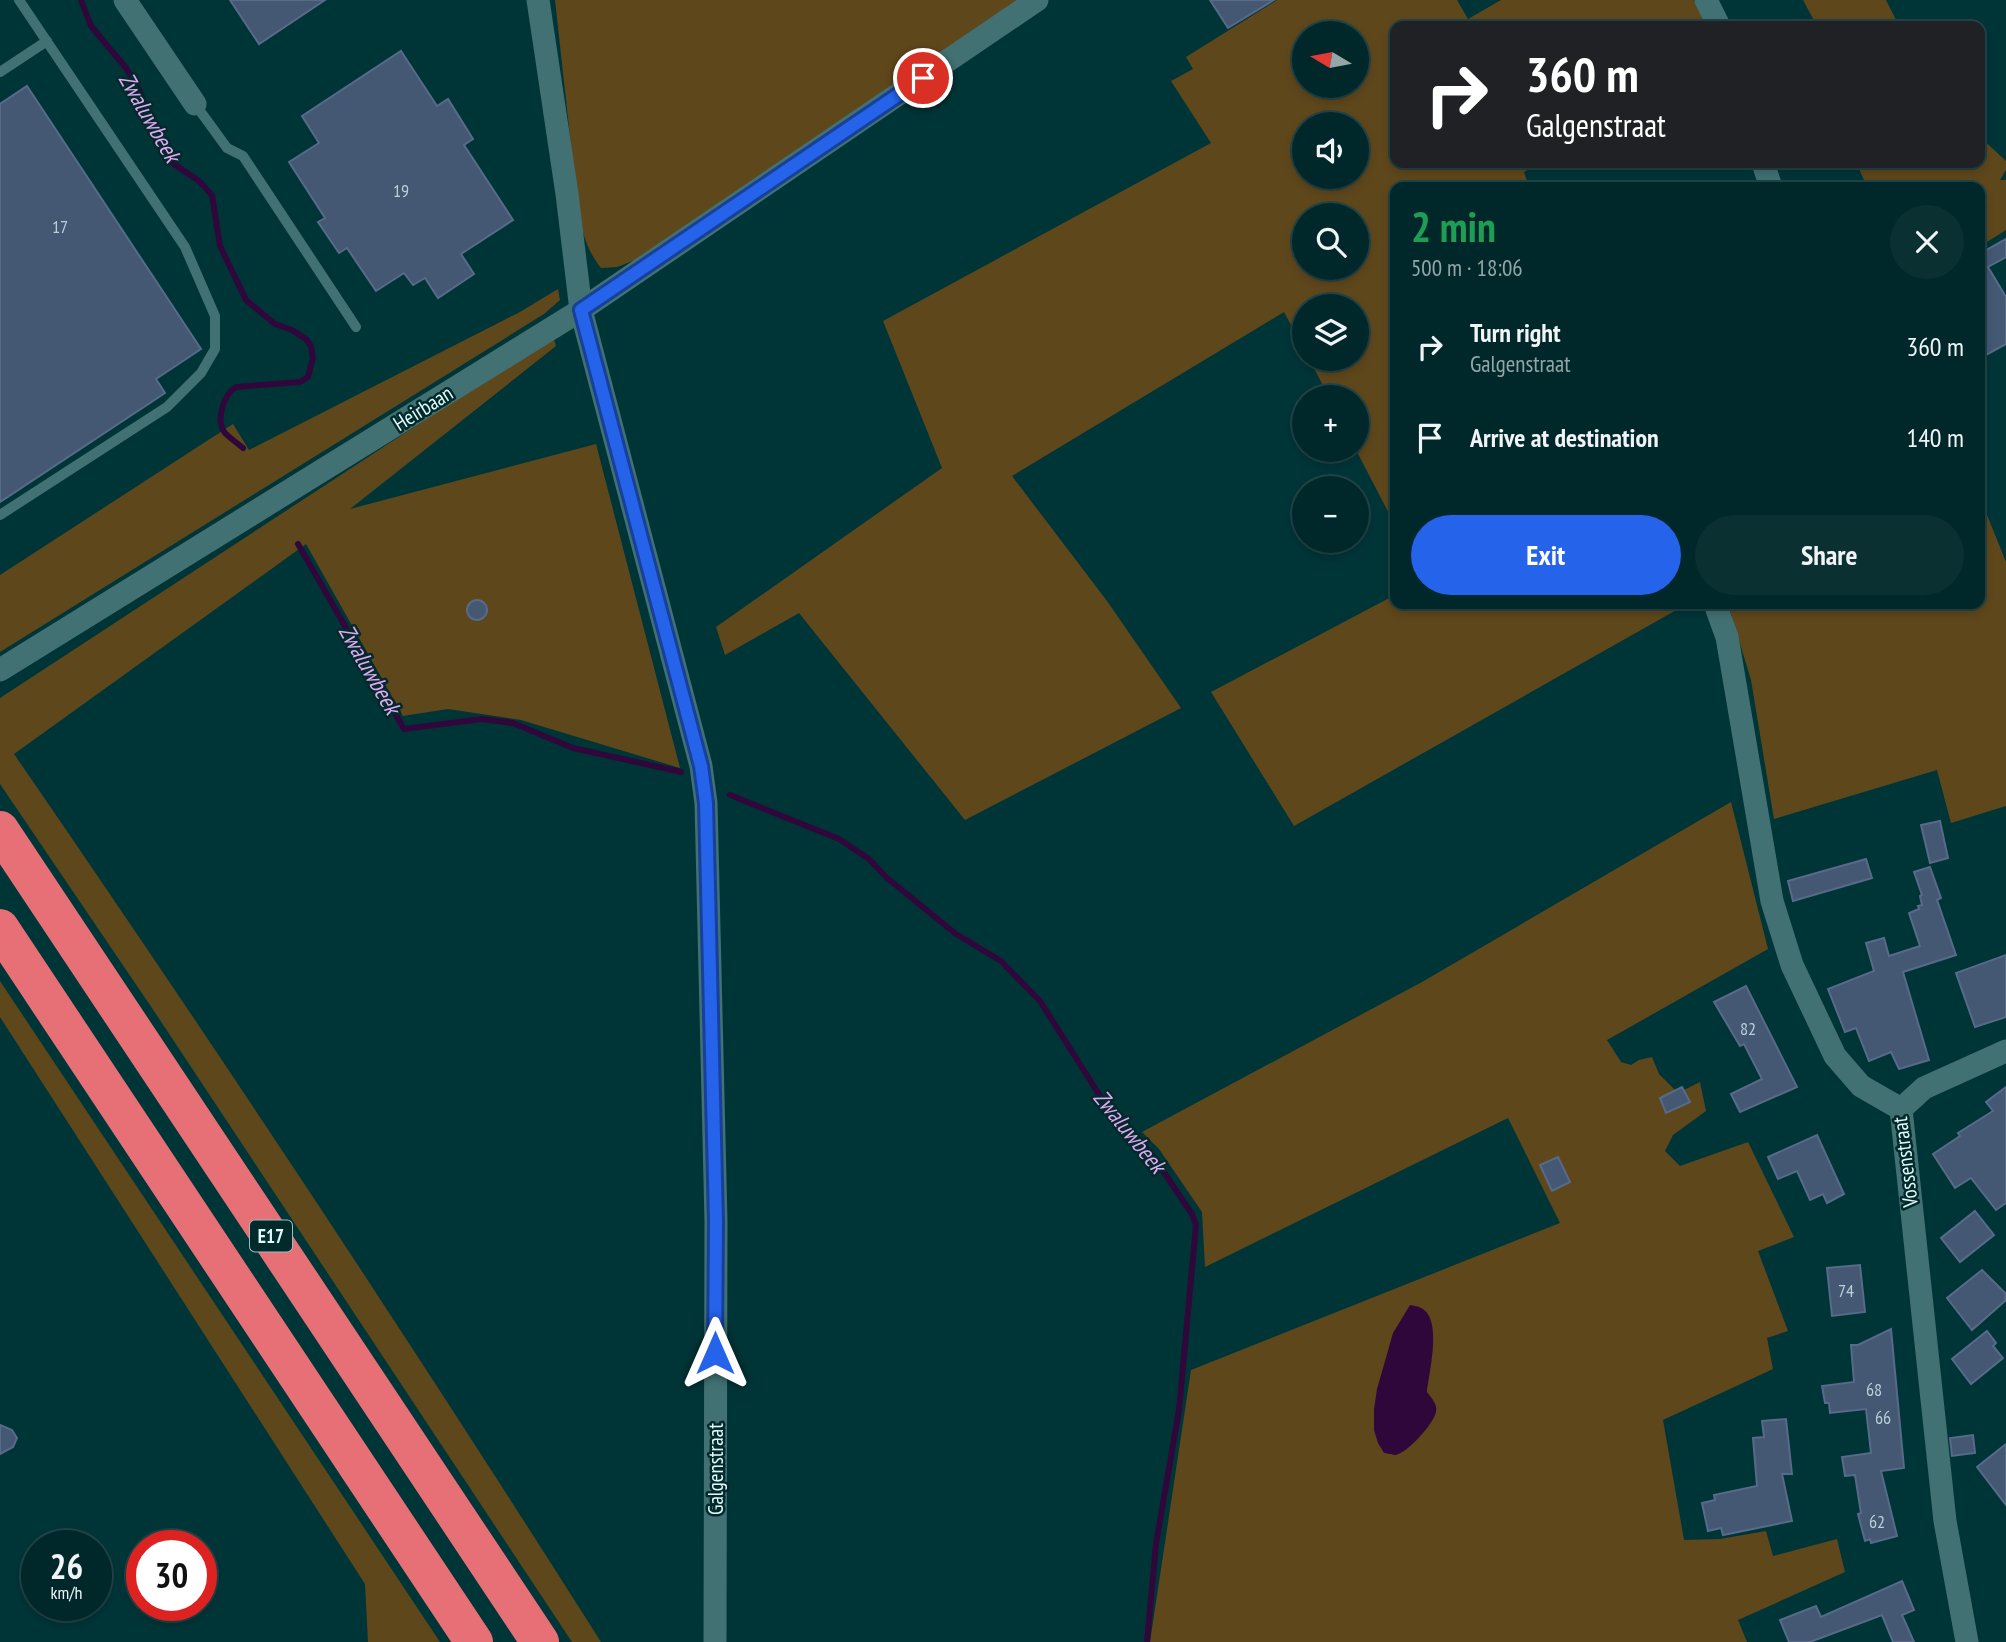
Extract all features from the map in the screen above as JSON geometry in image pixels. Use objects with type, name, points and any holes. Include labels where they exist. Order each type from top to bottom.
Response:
[{"type":"highway","name":"E17","points":[[0,830],[540,1642]]},
{"type":"highway","name":"E17","points":[[0,928],[474,1642]]},
{"type":"street","points":[[125,0],[195,104]]},
{"type":"street","points":[[538,0],[581,310],[1037,0]]},
{"type":"street","points":[[1706,0],[1716,21]]},
{"type":"street","name":"Heirbaan","points":[[7,666],[581,310]]},
{"type":"street","name":"Galgenstraat","points":[[581,310],[701,766],[706,803],[716,1222],[715,1642]]},
{"type":"street","name":"Vossenstraat","points":[[1717,609],[1732,661],[1772,901],[1792,965],[1835,1056],[1861,1086],[1901,1109],[1945,1521],[1967,1642]]},
{"type":"street","points":[[1901,1109],[1924,1088],[2006,1051]]},
{"type":"lane","points":[[0,515],[167,407],[201,373],[215,349],[215,316],[185,247],[19,0]]},
{"type":"lane","points":[[0,72],[47,41]]},
{"type":"lane","points":[[195,104],[227,148],[243,156],[356,327]]},
{"type":"shaded area","points":[[555,0],[1022,0],[638,259],[617,267],[601,268],[585,240],[578,209]]},
{"type":"shaded area","points":[[1277,0],[1457,0],[1468,19],[1501,0],[1694,0],[1704,21],[1390,21],[1390,168],[1531,168],[1524,172],[1527,182],[1390,182],[1390,515],[1362,462],[1369,462],[1369,385],[1323,385],[1315,371],[1369,371],[1369,294],[1292,294],[1292,327],[1284,312],[1012,476],[1107,601],[1181,708],[965,820],[799,613],[725,655],[716,627],[942,468],[883,321],[1211,143],[1171,81],[1193,69],[1186,57]]},
{"type":"shaded area","points":[[1803,0],[1886,0],[1896,21],[1814,21]]},
{"type":"shaded area","points":[[1985,142],[2006,161],[2006,170],[2000,180],[2006,180],[2006,230],[1985,243],[1985,182],[1865,182],[1859,168],[1985,168]]},
{"type":"shaded area","points":[[558,289],[560,300],[544,314],[0,652],[0,575],[233,424],[249,450],[520,312]]},
{"type":"shaded area","points":[[553,336],[556,346],[350,509],[596,444],[680,768],[521,720],[448,709],[403,716],[306,544],[14,754],[312,1195],[601,1642],[572,1642],[154,1011],[0,784],[0,698]]},
{"type":"shaded area","points":[[1985,510],[2006,562],[2006,806],[1951,823],[1937,770],[1774,819],[1751,680],[1730,609],[1985,609]]},
{"type":"shaded area","points":[[1390,598],[1390,609],[1678,609],[1294,826],[1211,692]]},
{"type":"shaded area","points":[[1731,802],[1768,949],[1607,1040],[1621,1062],[1631,1065],[1652,1057],[1659,1074],[1678,1093],[1700,1082],[1706,1111],[1673,1135],[1665,1151],[1680,1166],[1748,1142],[1794,1237],[1758,1251],[1788,1331],[1767,1338],[1773,1369],[1663,1420],[1684,1540],[1720,1539],[1766,1531],[1773,1556],[1837,1539],[1845,1572],[1738,1620],[1747,1642],[1150,1642],[1191,1370],[1560,1223],[1508,1118],[1205,1267],[1202,1212],[1159,1149],[1142,1132],[1422,982]]},
{"type":"shaded area","points":[[0,981],[440,1642],[368,1642],[365,1584],[0,1017]]},
{"type":"shaded area","points":[[1410,1305],[1421,1308],[1432,1323],[1433,1347],[1427,1392],[1436,1409],[1434,1417],[1419,1437],[1395,1455],[1384,1453],[1378,1443],[1374,1430],[1374,1409],[1393,1333]]},
{"type":"building","points":[[230,0],[325,0],[259,44]]},
{"type":"building","points":[[1210,0],[1274,0],[1228,28]]},
{"type":"building","points":[[401,51],[437,106],[448,99],[473,139],[464,145],[513,220],[461,254],[474,274],[438,298],[425,278],[413,285],[404,273],[376,291],[347,248],[339,253],[318,222],[325,218],[289,162],[319,143],[302,116]]},
{"type":"building","points":[[27,86],[201,349],[156,379],[165,393],[0,502],[0,104]]},
{"type":"building","points":[[2006,239],[2006,257],[1988,267],[2006,297],[2006,344],[1986,355],[1985,353],[1985,251]]},
{"type":"building","points":[[473,600],[481,600],[487,610],[481,620],[473,620],[467,614],[467,606]]},
{"type":"building","points":[[1940,821],[1948,858],[1930,863],[1921,825]]},
{"type":"building","points":[[1866,859],[1872,878],[1793,901],[1788,881]]},
{"type":"building","points":[[1930,867],[1941,898],[1937,900],[1956,955],[1903,972],[1929,1060],[1899,1069],[1891,1052],[1869,1061],[1856,1028],[1845,1032],[1828,989],[1874,971],[1866,943],[1884,938],[1889,956],[1920,946],[1909,913],[1922,905],[1922,895],[1914,872]]},
{"type":"building","points":[[2006,955],[2006,1017],[1975,1027],[1956,973]]},
{"type":"building","points":[[1746,986],[1797,1087],[1740,1112],[1731,1094],[1762,1079],[1744,1044],[1740,1046],[1714,1002]]},
{"type":"building","points":[[1682,1087],[1690,1102],[1666,1113],[1660,1098]]},
{"type":"building","points":[[2006,1087],[2006,1203],[1996,1210],[1971,1178],[1955,1188],[1933,1154],[1960,1136],[1958,1133],[1993,1111],[1986,1102]]},
{"type":"building","points":[[1817,1135],[1844,1194],[1827,1203],[1823,1194],[1810,1200],[1797,1171],[1778,1179],[1768,1157]]},
{"type":"building","points":[[1558,1157],[1570,1182],[1552,1191],[1540,1165]]},
{"type":"building","points":[[1975,1211],[1994,1235],[1960,1262],[1941,1238]]},
{"type":"building","points":[[1860,1265],[1865,1312],[1832,1316],[1827,1268]]},
{"type":"building","points":[[1982,1270],[2006,1294],[2005,1301],[1972,1330],[1947,1298]]},
{"type":"building","points":[[1891,1329],[1904,1468],[1881,1471],[1897,1536],[1871,1543],[1870,1539],[1865,1541],[1858,1514],[1861,1513],[1855,1475],[1845,1476],[1842,1457],[1871,1453],[1866,1409],[1830,1413],[1822,1386],[1854,1382],[1851,1345],[1858,1345]]},
{"type":"building","points":[[1987,1331],[1996,1343],[1993,1346],[2003,1358],[1971,1384],[1952,1359]]},
{"type":"building","points":[[1786,1419],[1792,1474],[1782,1474],[1792,1521],[1723,1535],[1721,1528],[1708,1531],[1702,1503],[1715,1500],[1714,1495],[1757,1486],[1753,1438],[1764,1437],[1762,1421]]},
{"type":"building","points":[[0,1425],[12,1430],[17,1438],[13,1447],[0,1454]]},
{"type":"building","points":[[1973,1435],[1975,1453],[1952,1456],[1950,1438]]},
{"type":"building","points":[[2006,1444],[2006,1505],[1977,1467]]},
{"type":"building","points":[[1902,1581],[1914,1610],[1902,1615],[1914,1642],[1893,1642],[1882,1615],[1810,1642],[1789,1642],[1780,1620],[1816,1606],[1821,1617]]},
{"type":"waterway","name":"Zwaluwbeek","points":[[81,0],[91,26],[126,68],[140,92],[161,145],[171,162],[199,181],[212,195],[220,246],[246,300],[275,324],[292,330],[306,339],[311,346],[313,358],[308,377],[300,382],[236,387],[228,395],[222,408],[222,428],[243,448]]},
{"type":"waterway","name":"Zwaluwbeek","points":[[298,544],[404,729],[482,719],[513,723],[573,748],[681,772]]},
{"type":"waterway","name":"Zwaluwbeek","points":[[730,795],[839,839],[869,859],[887,878],[956,934],[1001,961],[1040,1001],[1100,1096],[1153,1156],[1192,1214],[1196,1225],[1179,1410],[1156,1544],[1147,1642]]},
{"type":"route","points":[[715,1353],[716,1222],[706,803],[701,766],[581,310],[923,78]]}]
